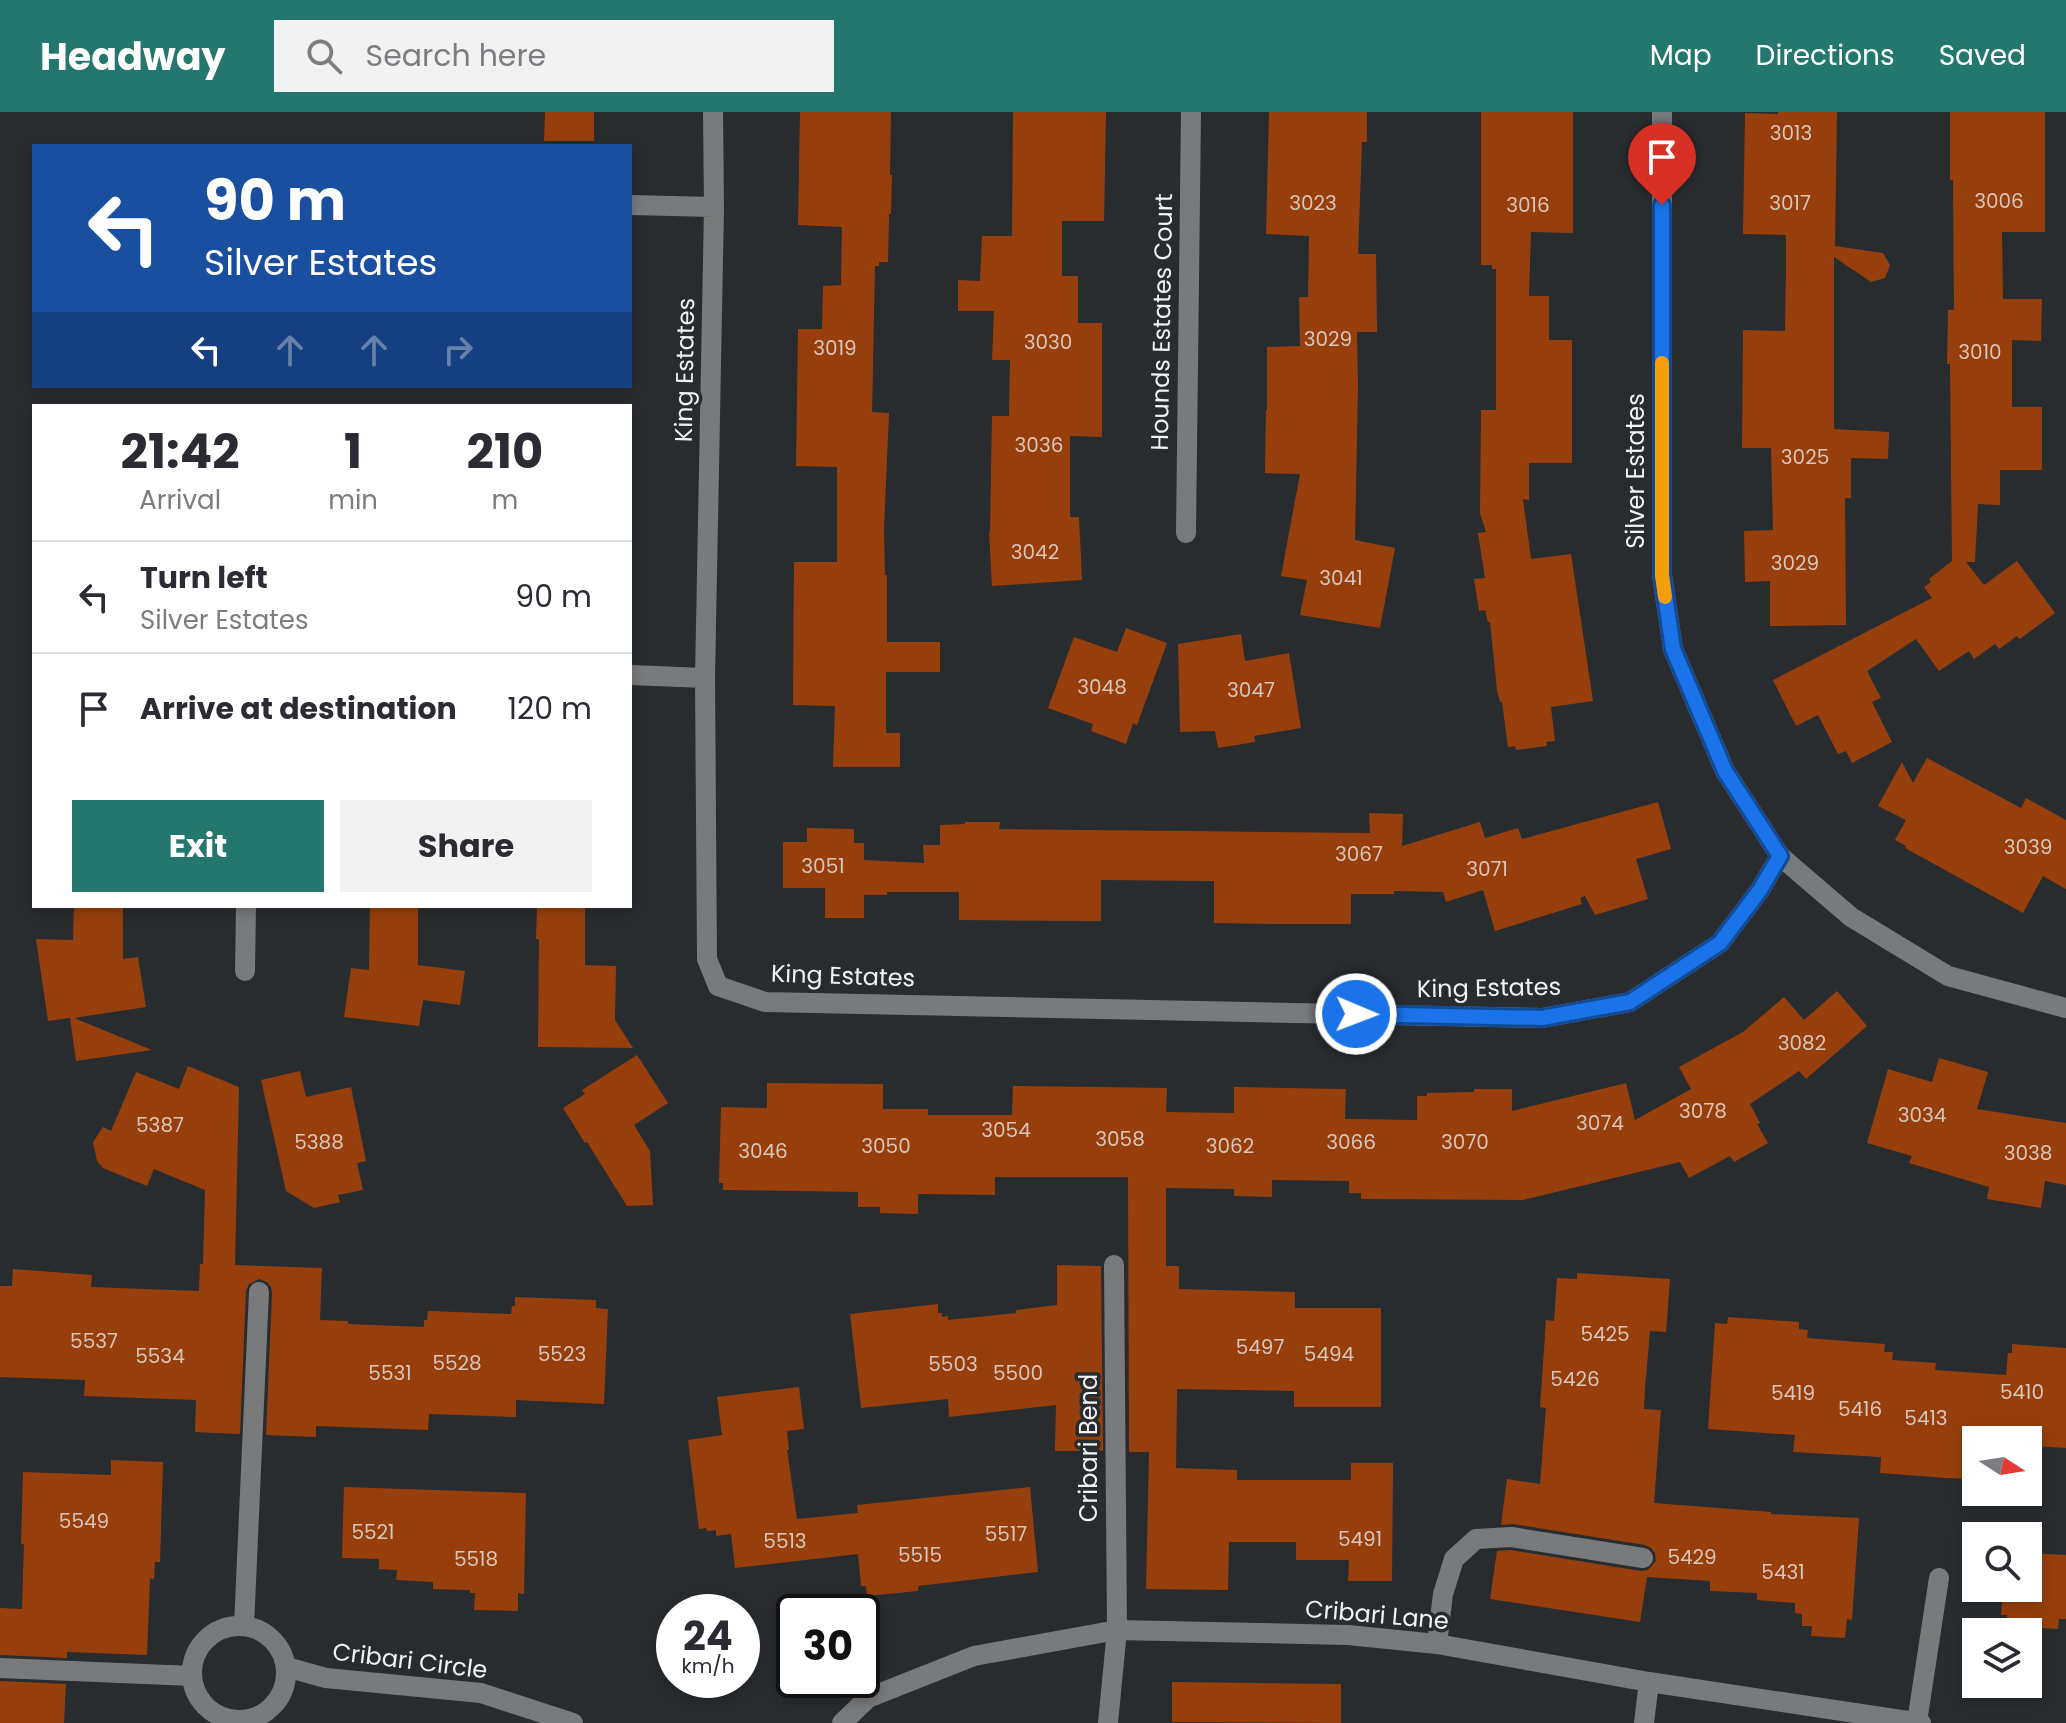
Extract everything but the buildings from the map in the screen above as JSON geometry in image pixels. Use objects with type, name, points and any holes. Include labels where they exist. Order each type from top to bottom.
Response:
[{"type":"street","name":"King Estates","points":[[713,112],[705,678],[707,959],[718,986],[765,1002],[1542,1018],[1630,1002],[1720,943],[1760,890],[1780,856]]},
{"type":"street","name":"Hounds Estates Court","points":[[1186,533],[1191,112]]},
{"type":"street","name":"Silver Estates","points":[[1662,112],[1662,575],[1673,649],[1725,771],[1780,856],[1851,917],[1948,976],[2066,1008]]},
{"type":"street","points":[[632,205],[714,207]]},
{"type":"street","points":[[632,675],[705,678]]},
{"type":"street","points":[[245,971],[246,908]]},
{"type":"street","name":"Cribari Bend","points":[[1108,1723],[1117,1630],[1114,1265]]},
{"type":"street","points":[[244,1626],[259,1292]]},
{"type":"street","points":[[1437,1644],[1443,1594],[1454,1559],[1476,1539],[1511,1537],[1643,1558]]},
{"type":"street","points":[[1919,1723],[1939,1578]]},
{"type":"street","points":[[237,1625],[254,1628],[269,1637],[280,1650],[286,1667],[284,1684],[277,1700],[265,1712],[241,1721],[215,1714],[202,1703],[193,1687],[191,1670],[196,1653],[205,1639],[220,1629],[237,1625]]},
{"type":"street","name":"Cribari Lane","points":[[842,1723],[868,1698],[974,1656],[1117,1630],[1348,1635],[1437,1644],[1649,1682],[1919,1723]]},
{"type":"street","name":"Cribari Circle","points":[[286,1667],[326,1678],[481,1693],[573,1723]]},
{"type":"street","points":[[0,1668],[192,1676]]},
{"type":"street","points":[[1644,1723],[1649,1682]]},
{"type":"slow traffic","points":[[1662,363],[1662,575],[1665,597]]},
{"type":"route","points":[[1356,1014],[1542,1018],[1630,1002],[1720,943],[1760,890],[1780,856],[1725,771],[1673,649],[1662,575],[1662,205]]}]
